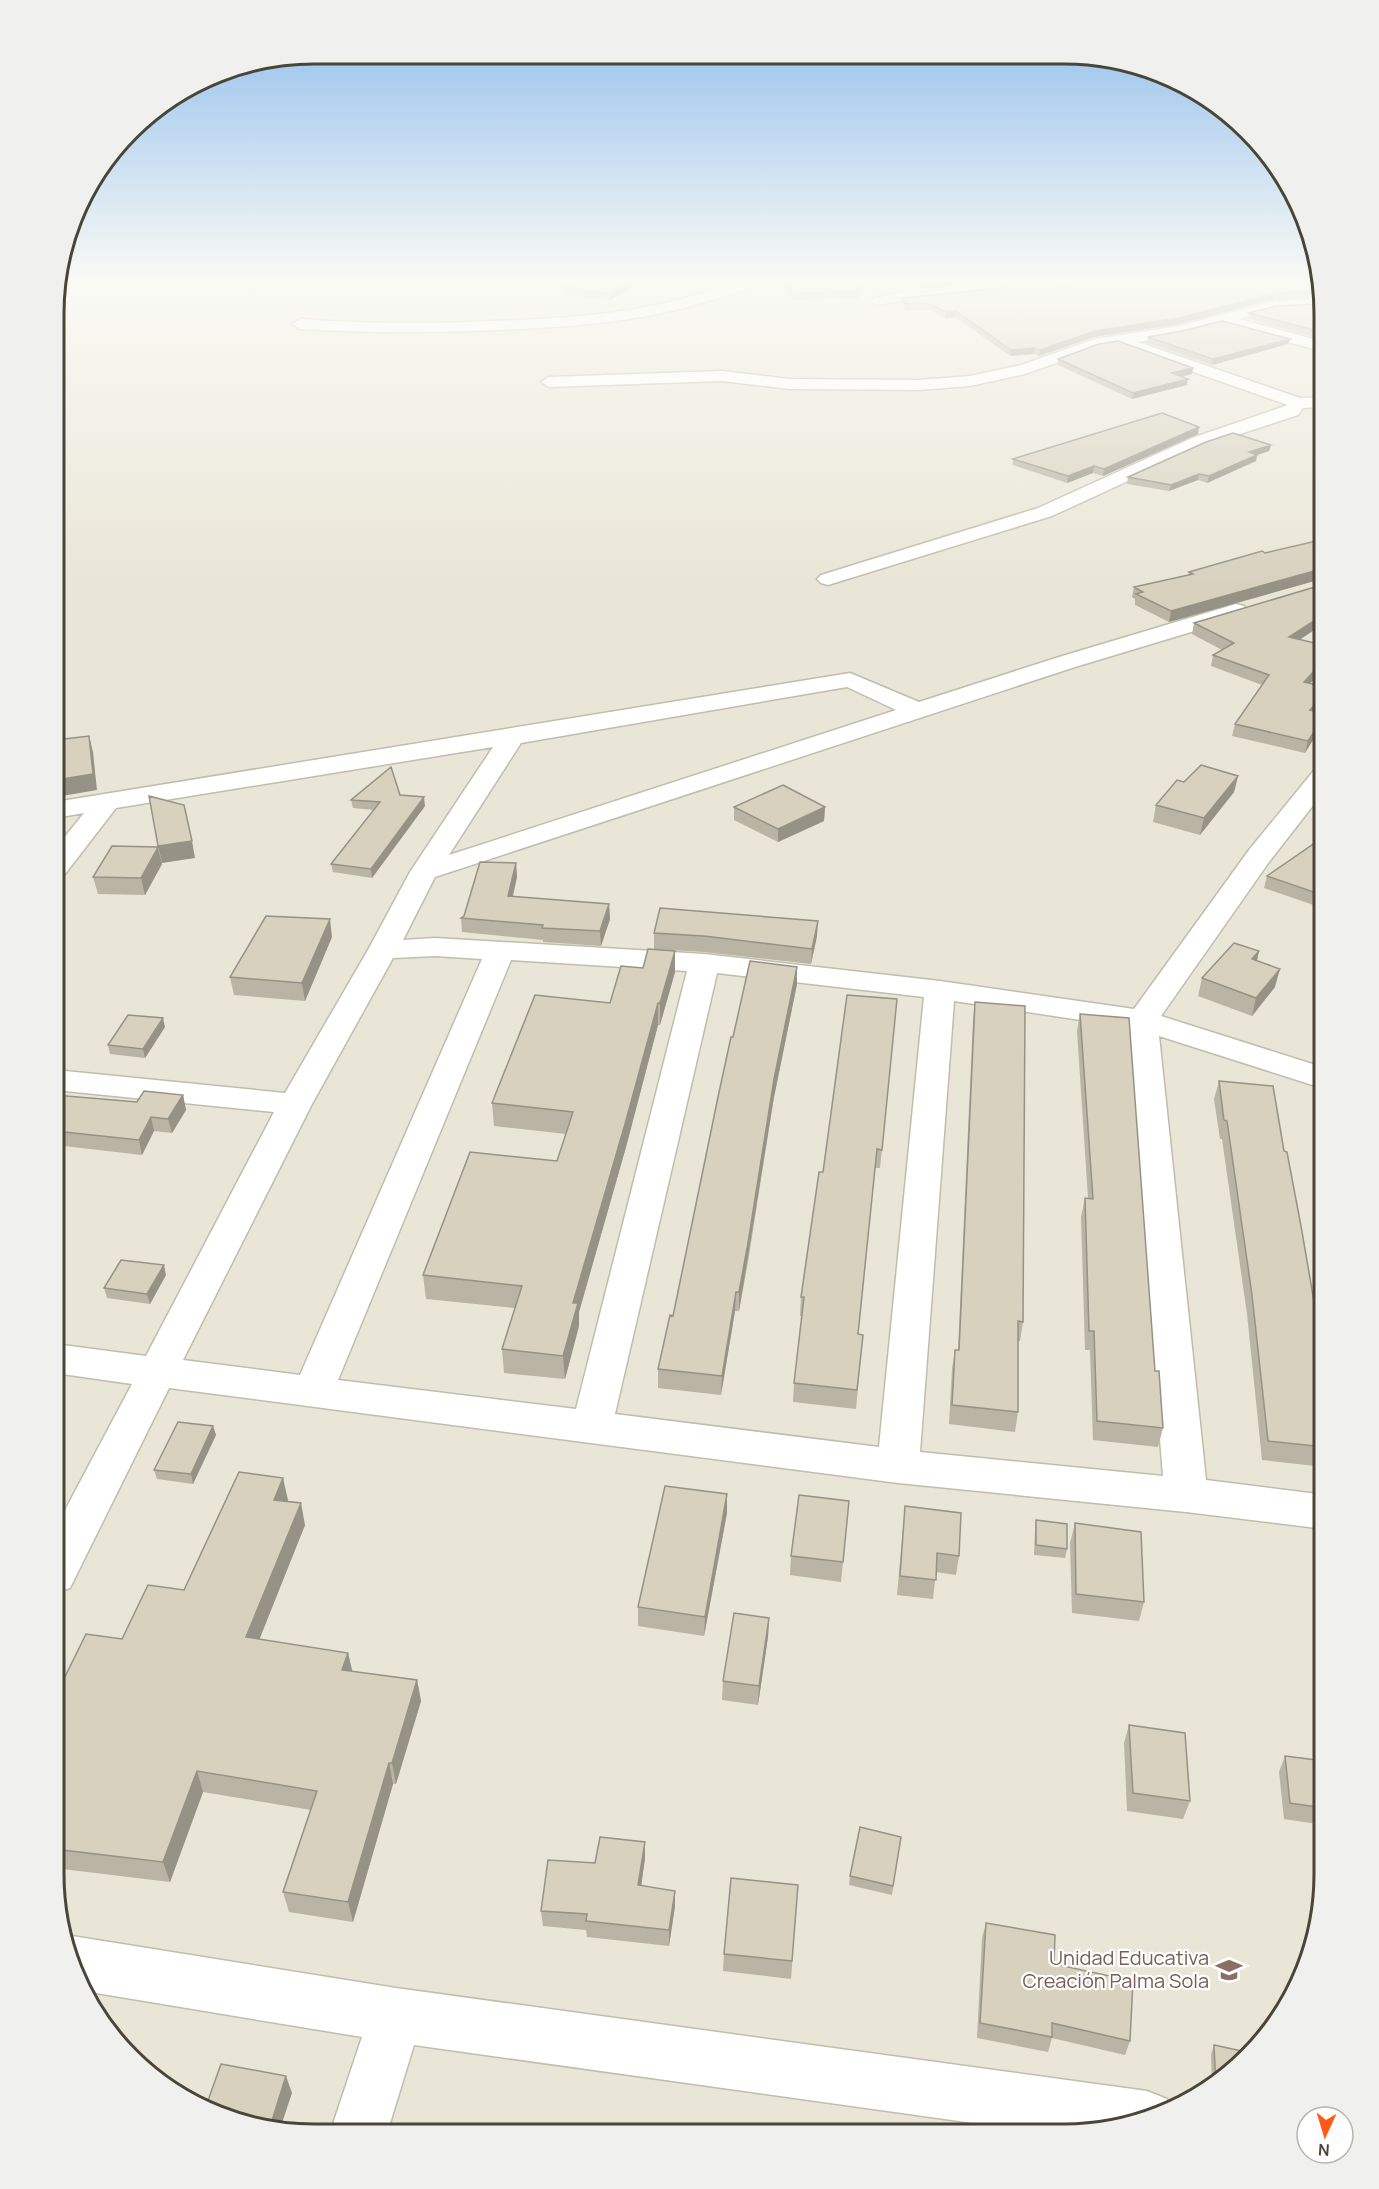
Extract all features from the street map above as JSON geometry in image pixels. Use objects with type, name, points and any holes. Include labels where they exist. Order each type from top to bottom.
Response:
[{"type":"street","points":[[549,382],[602,380]]},
{"type":"street","points":[[757,380],[790,384],[919,385],[974,380]]},
{"type":"street","points":[[1233,380],[1298,403],[1315,402]]},
{"type":"street","points":[[828,579],[1045,512],[1198,442],[1292,411],[1298,403]]},
{"type":"street","points":[[424,872],[1067,662],[1258,605]]},
{"type":"street","points":[[64,809],[850,680],[918,711]]},
{"type":"street","points":[[64,1556],[295,1104],[383,950],[424,872],[512,737]]},
{"type":"street","points":[[1186,1495],[1142,1020],[1259,856],[1315,785]]},
{"type":"street","points":[[64,857],[108,801]]},
{"type":"street","points":[[383,950],[435,947],[704,963],[940,990],[1142,1020],[1315,1076]]},
{"type":"street","points":[[313,1391],[500,951]]},
{"type":"street","points":[[592,1426],[704,963]]},
{"type":"street","points":[[898,1466],[940,990]]},
{"type":"street","points":[[64,1081],[295,1104]]},
{"type":"street","points":[[64,1360],[898,1466],[1186,1495],[1315,1511]]},
{"type":"street","points":[[82,1966],[396,2015],[1128,2116]]},
{"type":"street","points":[[361,2124],[396,2015]]},
{"type":"shaded area","points":[[64,380],[1315,380],[1315,1874],[1310,1923],[1301,1955],[1289,1985],[1263,2027],[1217,2073],[1175,2099],[1129,2116],[1081,2124],[298,2124],[250,2116],[204,2099],[162,2073],[138,2051],[116,2027],[90,1985],[73,1939],[65,1891]]},
{"type":"building","points":[[1105,380],[1183,380],[1133,393]]},
{"type":"building","points":[[1162,413],[1199,427],[1104,469],[1094,466],[1068,476],[1013,459]]},
{"type":"building","points":[[1233,433],[1271,445],[1249,452],[1257,455],[1209,476],[1199,474],[1171,485],[1128,477],[1206,442]]},
{"type":"building","points":[[1315,541],[1315,571],[1171,611],[1136,594],[1143,592],[1134,587],[1193,574],[1189,572],[1262,551],[1265,553]]},
{"type":"building","points":[[1315,587],[1315,620],[1289,637],[1315,643],[1315,670],[1304,682],[1315,685],[1315,704],[1310,710],[1315,711],[1315,730],[1308,741],[1235,724],[1269,675],[1213,655],[1234,643],[1194,623]]},
{"type":"building","points":[[89,736],[93,774],[64,779],[64,739]]},
{"type":"building","points":[[1201,765],[1238,776],[1204,818],[1156,805],[1177,780],[1184,782]]},
{"type":"building","points":[[391,767],[400,795],[424,797],[371,869],[331,864],[380,802],[351,800]]},
{"type":"building","points":[[783,785],[825,807],[778,829],[734,807]]},
{"type":"building","points":[[149,796],[184,805],[192,841],[158,846]]},
{"type":"building","points":[[1315,843],[1315,893],[1267,876]]},
{"type":"building","points":[[112,846],[158,847],[141,878],[93,877]]},
{"type":"building","points":[[480,862],[516,863],[508,896],[609,904],[600,931],[542,928],[543,925],[461,918],[464,916]]},
{"type":"building","points":[[660,908],[818,921],[812,949],[704,936],[654,933]]},
{"type":"building","points":[[266,916],[330,919],[302,983],[230,977]]},
{"type":"building","points":[[1234,943],[1259,951],[1252,959],[1280,969],[1256,998],[1202,978]]},
{"type":"building","points":[[648,949],[675,951],[660,1003],[658,1003],[573,1303],[578,1303],[563,1356],[502,1349],[522,1286],[423,1275],[470,1152],[557,1161],[573,1112],[492,1103],[535,995],[610,1003],[621,966],[643,968]]},
{"type":"building","points":[[750,961],[797,967],[774,1079],[748,1243],[739,1292],[736,1292],[722,1376],[658,1369],[670,1315],[673,1316],[731,1037],[733,1037]]},
{"type":"building","points":[[847,995],[897,999],[882,1150],[877,1149],[858,1334],[863,1335],[857,1390],[794,1383],[804,1297],[801,1297],[819,1172],[823,1172]]},
{"type":"building","points":[[975,1002],[1025,1006],[1023,1322],[1018,1321],[1018,1412],[952,1405],[955,1350],[959,1350]]},
{"type":"building","points":[[1080,1014],[1129,1018],[1155,1371],[1159,1371],[1163,1428],[1097,1421],[1094,1331],[1089,1331],[1085,1198],[1093,1199]]},
{"type":"building","points":[[128,1015],[163,1018],[143,1049],[108,1045]]},
{"type":"building","points":[[1219,1081],[1273,1086],[1315,1307],[1315,1446],[1268,1441],[1252,1295],[1227,1121],[1224,1120]]},
{"type":"building","points":[[144,1091],[183,1095],[168,1119],[151,1117],[139,1140],[64,1132],[64,1096],[137,1102]]},
{"type":"building","points":[[121,1260],[164,1265],[147,1294],[104,1288]]},
{"type":"building","points":[[178,1422],[213,1426],[191,1474],[154,1470]]},
{"type":"building","points":[[239,1472],[283,1478],[274,1500],[301,1503],[246,1637],[348,1653],[342,1670],[417,1680],[392,1763],[389,1763],[348,1902],[283,1892],[317,1791],[197,1771],[163,1862],[64,1850],[64,1679],[86,1634],[122,1639],[148,1585],[184,1590]]},
{"type":"building","points":[[665,1486],[727,1494],[705,1617],[638,1607]]},
{"type":"building","points":[[799,1495],[849,1501],[843,1562],[791,1556]]},
{"type":"building","points":[[905,1506],[961,1513],[959,1556],[937,1553],[936,1580],[900,1576]]},
{"type":"building","points":[[1036,1520],[1067,1524],[1067,1549],[1036,1545]]},
{"type":"building","points":[[1075,1523],[1141,1532],[1144,1602],[1076,1594]]},
{"type":"building","points":[[734,1613],[769,1618],[759,1686],[723,1681]]},
{"type":"building","points":[[1129,1725],[1185,1733],[1190,1801],[1133,1793]]},
{"type":"building","points":[[1285,1756],[1315,1760],[1315,1807],[1290,1803]]},
{"type":"building","points":[[860,1827],[901,1837],[893,1886],[850,1876]]},
{"type":"building","points":[[600,1837],[645,1842],[638,1885],[675,1891],[669,1930],[586,1921],[587,1914],[541,1911],[548,1860],[595,1863]]},
{"type":"building","points":[[731,1878],[798,1885],[792,1961],[724,1954]]},
{"type":"building","points":[[986,1923],[1055,1935],[1054,1964],[1133,1981],[1130,2041],[1052,2023],[1052,2037],[980,2023]]},
{"type":"building","points":[[1214,2045],[1241,2051],[1217,2073],[1215,2074]]},
{"type":"building","points":[[221,2064],[286,2076],[272,2121],[234,2111],[208,2101]]},
{"type":"place","name":"Unidad Educativa Creación Palma Sola","points":[[1229,1970]]}]
